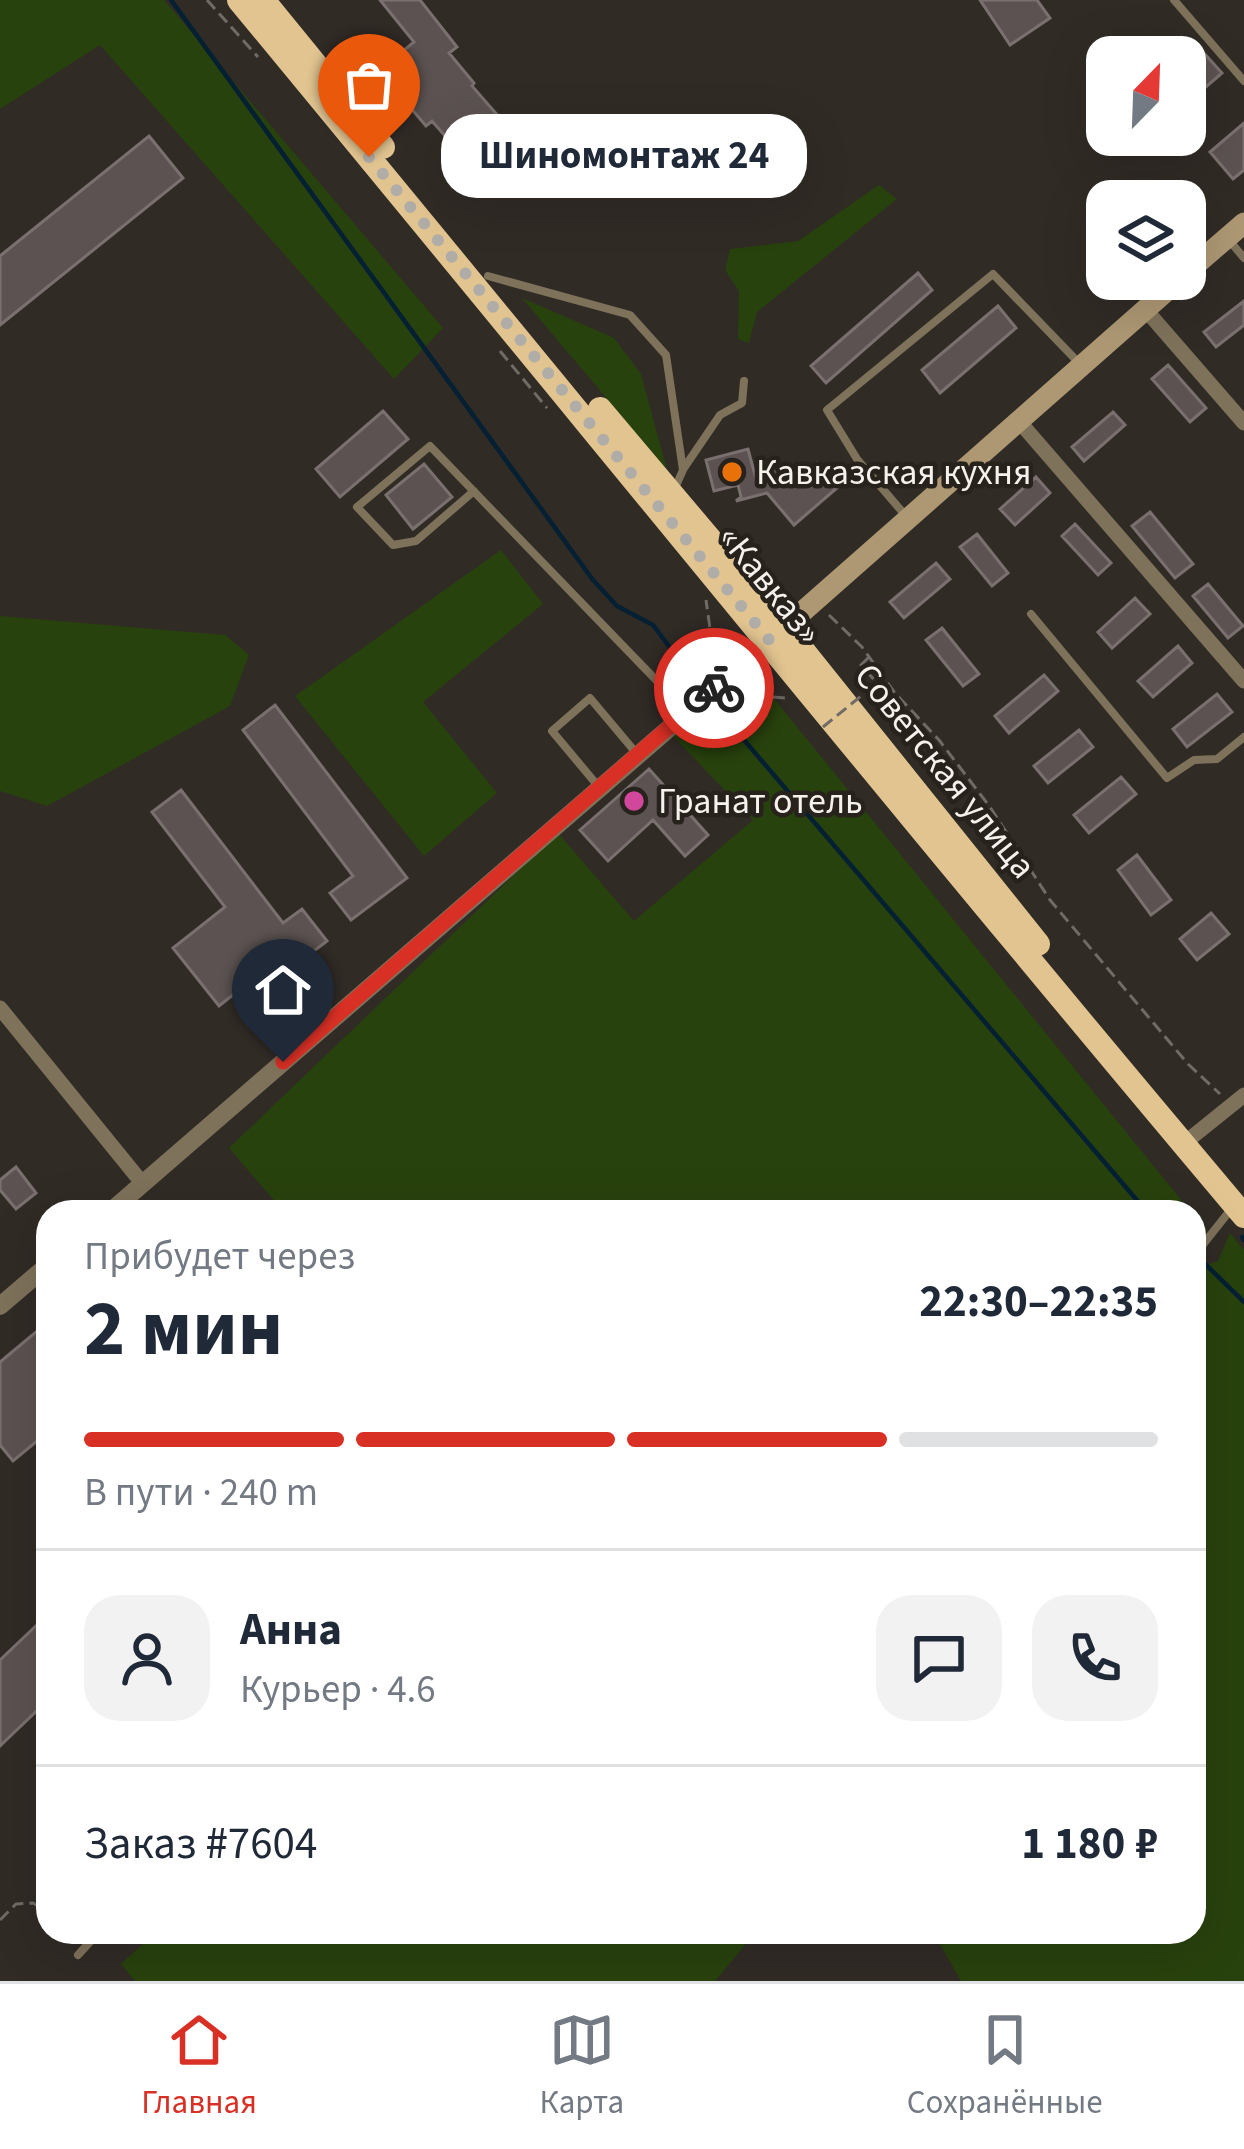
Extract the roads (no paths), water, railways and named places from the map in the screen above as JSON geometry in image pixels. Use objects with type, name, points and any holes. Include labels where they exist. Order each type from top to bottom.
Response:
[{"type":"highway","name":"«Кавказ»","points":[[239,0],[777,634],[914,822],[1241,1205]]},
{"type":"highway","name":"Советская улица","points":[[263,0],[672,495],[777,634],[1192,1137],[1241,1205]]},
{"type":"main road","points":[[1206,256],[1235,230]]},
{"type":"main road","points":[[777,634],[1155,300]]},
{"type":"street","points":[[1145,309],[1244,423]]},
{"type":"street","points":[[1017,418],[1242,676]]},
{"type":"street","points":[[124,1200],[777,634]]},
{"type":"street","points":[[0,1008],[143,1184]]},
{"type":"street","points":[[1192,1137],[1238,1100]]},
{"type":"street","points":[[0,1306],[36,1275]]},
{"type":"lane","points":[[1174,0],[1244,81]]},
{"type":"lane","points":[[1235,230],[1244,258]]},
{"type":"lane","points":[[907,517],[857,459],[827,410],[993,274],[1080,364]]},
{"type":"lane","points":[[488,277],[630,315],[666,355],[683,470]]},
{"type":"lane","points":[[672,495],[720,415],[742,403],[744,381]]},
{"type":"lane","points":[[474,491],[416,541],[393,545],[357,507],[430,446],[474,491],[686,711]]},
{"type":"lane","points":[[1031,614],[1166,778],[1194,760],[1217,759],[1244,737]]},
{"type":"lane","points":[[598,787],[552,731],[590,698],[637,754]]},
{"type":"lane","points":[[1206,1241],[1241,1205]]},
{"type":"lane","points":[[78,1954],[88,1944]]},
{"type":"waterway","points":[[171,0],[593,580],[617,606],[653,625],[690,674]]},
{"type":"waterway","points":[[721,713],[1137,1200]]},
{"type":"waterway","points":[[1206,1265],[1244,1302]]},
{"type":"place","name":"Шиномонтаж 24","points":[[369,157]]},
{"type":"place","name":"Кавказская кухня","points":[[732,472]]},
{"type":"place","name":"Гранат отель","points":[[634,801]]}]
